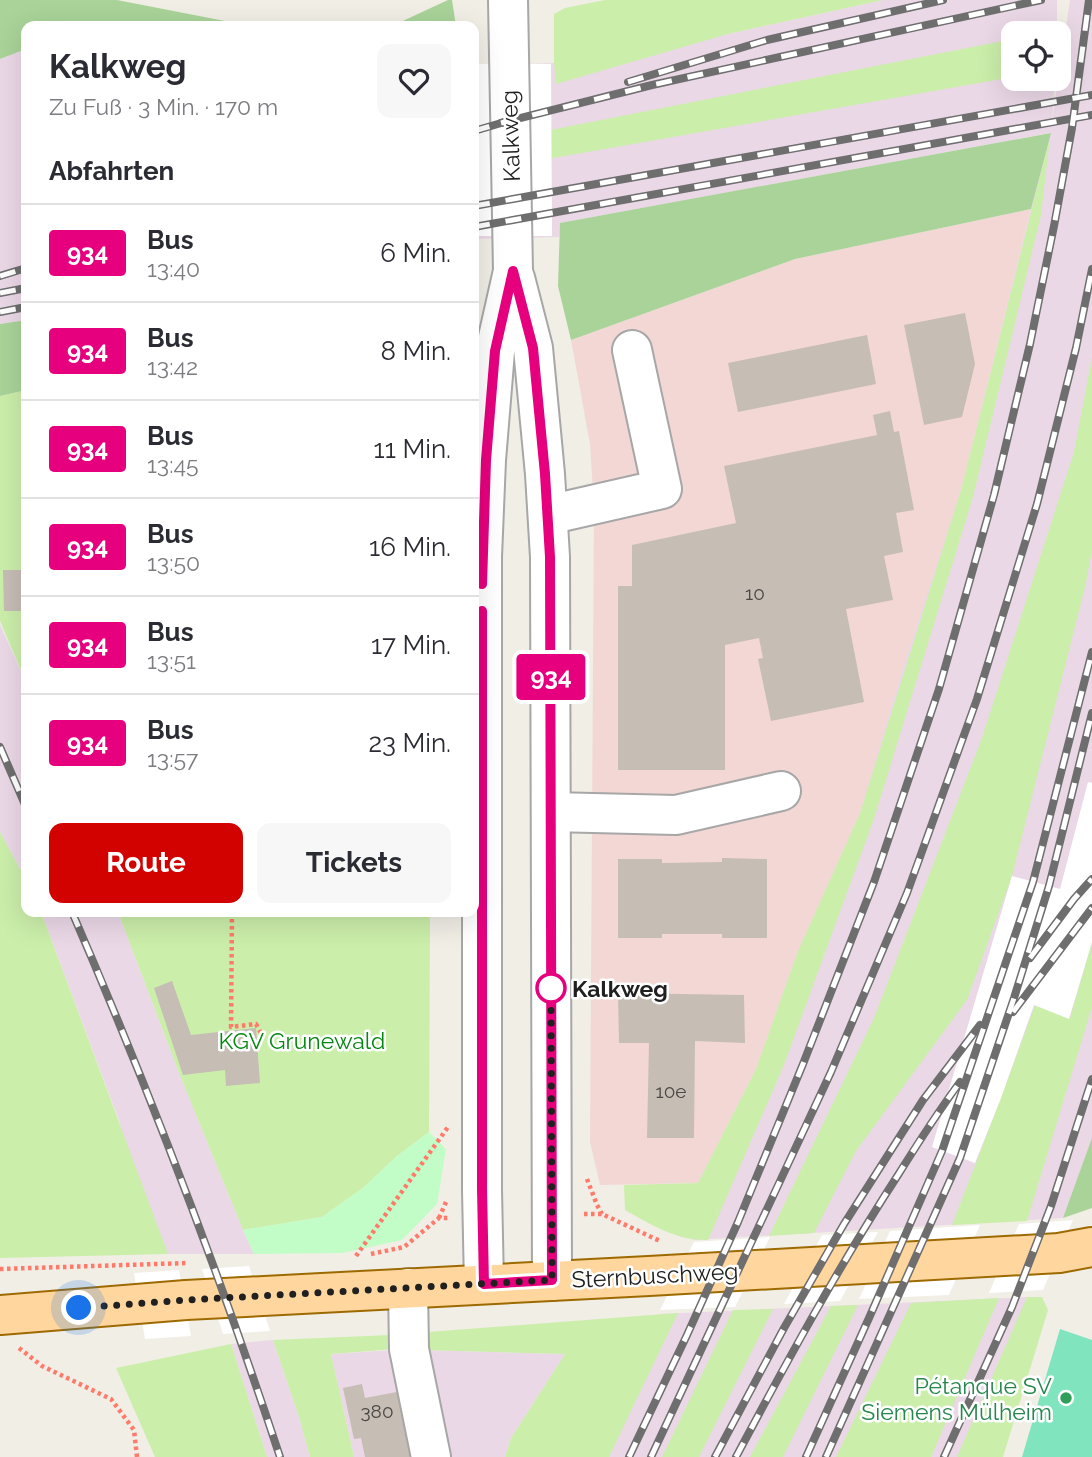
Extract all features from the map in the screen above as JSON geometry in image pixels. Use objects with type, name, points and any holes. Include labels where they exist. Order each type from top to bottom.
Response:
[{"type":"main road","name":"Sternbuschweg","points":[[8,1335],[186,1300],[1081,1253]]},
{"type":"street","name":"Kalkweg","points":[[508,0],[513,271],[533,348],[550,557],[552,1280]]},
{"type":"street","name":"Kalkweg","points":[[484,1284],[482,557],[495,351],[513,271]]},
{"type":"street","points":[[548,515],[662,489],[632,350]]},
{"type":"street","points":[[486,474],[545,474]]},
{"type":"street","points":[[551,812],[676,815],[781,791]]},
{"type":"street","points":[[408,1288],[409,1349],[431,1457]]},
{"type":"path","points":[[232,917],[231,1027],[256,1024],[262,1035]]},
{"type":"path","points":[[355,1257],[454,1118]]},
{"type":"path","points":[[0,1269],[191,1263]]},
{"type":"path","points":[[8,1335],[20,1349]]},
{"type":"path","points":[[8,1335],[20,1349],[43,1366],[111,1399],[134,1430],[137,1457]]},
{"type":"path","points":[[20,1349],[33,1348]]},
{"type":"shaded area","points":[[883,0],[1057,0],[1057,21],[1001,21],[1001,91],[1054,91],[1052,120],[1056,91],[1071,91],[1071,21],[1067,21],[1070,0],[1092,0],[1092,1151],[1063,1218],[693,1240],[698,1183],[756,1069],[798,951],[860,813],[900,677],[961,490],[1050,133],[561,223],[559,237],[479,239],[479,66],[554,63],[728,34]]},
{"type":"shaded area","points":[[21,51],[21,321],[0,324],[0,59]]},
{"type":"shaded area","points":[[1031,209],[961,490],[860,813],[798,951],[756,1069],[698,1183],[600,1185],[590,1142],[594,506],[590,444],[571,340],[795,259]]},
{"type":"shaded area","points":[[0,625],[21,671],[21,871],[0,832]]},
{"type":"shaded area","points":[[43,917],[120,917],[179,1073],[254,1254],[109,1254],[120,1123]]},
{"type":"shaded area","points":[[1042,1297],[990,1457],[592,1457],[660,1314]]},
{"type":"shaded area","points":[[273,1340],[310,1457],[267,1457],[231,1344]]},
{"type":"shaded area","points":[[409,1349],[565,1354],[511,1438],[505,1457],[354,1457],[331,1354]]},
{"type":"green space","points":[[0,0],[117,0],[225,21],[21,21],[21,51],[0,59]]},
{"type":"green space","points":[[448,0],[452,0],[455,21],[403,21]]},
{"type":"green space","points":[[605,0],[883,0],[728,34],[556,84],[554,14],[565,8]]},
{"type":"green space","points":[[1001,41],[1001,79],[479,171],[479,144]]},
{"type":"green space","points":[[1051,133],[1031,209],[795,259],[571,340],[558,286],[560,223]]},
{"type":"green space","points":[[1050,137],[1041,215],[973,497],[874,819],[784,1065],[708,1240],[675,1235],[625,1210],[624,1185],[698,1183],[756,1069],[798,951],[860,813],[961,490]]},
{"type":"green space","points":[[21,321],[21,391],[0,396],[0,324]]},
{"type":"green space","points":[[1092,357],[1092,550],[1086,583],[1012,876],[967,1000],[856,1151],[814,1233],[769,1236],[874,1018],[982,738],[1074,452]]},
{"type":"green space","points":[[21,391],[21,670],[0,621],[0,396]]},
{"type":"green space","points":[[0,832],[21,871],[21,917],[43,917],[168,1254],[0,1258]]},
{"type":"green space","name":"KGV Grunewald","points":[[120,917],[430,917],[429,1132],[397,1156],[363,1188],[322,1217],[243,1230]]},
{"type":"green space","points":[[1092,942],[1092,1007],[1027,1221],[952,1225],[1035,1005],[1070,1018]]},
{"type":"green space","points":[[429,1132],[446,1149],[437,1204],[402,1240],[342,1253],[254,1254],[243,1230],[322,1217],[363,1188],[397,1156]]},
{"type":"green space","points":[[1092,1138],[1092,1208],[1063,1218]]},
{"type":"green space","points":[[1027,1297],[1042,1297],[1048,1310],[1003,1457],[957,1457]]},
{"type":"green space","points":[[999,1298],[931,1457],[836,1457],[911,1303]]},
{"type":"green space","points":[[858,1305],[783,1457],[750,1457],[831,1306]]},
{"type":"green space","points":[[773,1309],[699,1457],[662,1457],[733,1310]]},
{"type":"green space","points":[[678,1313],[609,1457],[505,1457],[511,1438],[565,1354],[422,1350],[423,1337],[428,1332]]},
{"type":"green space","name":"Pétanque SV Siemens Mülheim","points":[[1060,1329],[1092,1340],[1092,1457],[1022,1457]]},
{"type":"green space","points":[[390,1335],[396,1349],[331,1354],[354,1457],[310,1457],[273,1340]]},
{"type":"green space","points":[[231,1344],[267,1457],[155,1457],[116,1368]]},
{"type":"pier","points":[[479,64],[551,64],[552,236],[479,236]]},
{"type":"pier","points":[[1088,782],[1092,783],[1092,942],[1069,1019],[1034,1005],[975,1163],[932,1147],[1012,876],[1060,889]]},
{"type":"pier","points":[[1073,1220],[1043,1290],[989,1293],[1019,1224]]},
{"type":"pier","points":[[980,1225],[949,1295],[859,1299],[890,1231]]},
{"type":"pier","points":[[878,1232],[840,1301],[784,1304],[822,1235]]},
{"type":"pier","points":[[770,1237],[735,1307],[660,1310],[694,1242]]},
{"type":"pier","points":[[249,1266],[270,1331],[223,1334],[202,1269]]},
{"type":"pier","points":[[179,1270],[191,1336],[145,1339],[134,1273]]},
{"type":"building","points":[[965,313],[975,364],[962,417],[924,425],[904,325]]},
{"type":"building","points":[[867,335],[876,384],[738,412],[728,363]]},
{"type":"building","points":[[890,411],[894,432],[899,431],[914,510],[896,513],[903,552],[884,556],[893,600],[846,609],[864,702],[771,721],[758,659],[763,658],[759,638],[725,645],[725,770],[618,770],[618,586],[632,586],[632,545],[736,523],[724,466],[877,435],[873,415]]},
{"type":"building","points":[[3,570],[21,570],[21,611],[4,611]]},
{"type":"building","points":[[722,858],[767,859],[767,938],[722,938],[722,934],[662,934],[662,938],[618,938],[618,859],[662,859],[662,863],[722,862]]},
{"type":"building","points":[[172,981],[191,1035],[256,1028],[260,1083],[226,1086],[225,1070],[183,1075],[154,988]]},
{"type":"building","points":[[618,993],[744,995],[745,1043],[695,1041],[694,1138],[647,1138],[649,1043],[619,1043]]},
{"type":"building","points":[[362,1384],[365,1398],[402,1391],[423,1457],[365,1457],[361,1438],[354,1439],[343,1388]]},
{"type":"railway","points":[[628,82],[767,40],[943,0]]},
{"type":"railway","points":[[501,123],[652,85],[1041,0]]},
{"type":"railway","points":[[629,1457],[738,1222],[803,1064],[874,882],[939,689],[994,495],[1030,344],[1072,128],[1089,0]]},
{"type":"railway","points":[[479,205],[1092,95]]},
{"type":"railway","points":[[479,226],[1092,115]]},
{"type":"railway","points":[[479,130],[508,121]]},
{"type":"railway","points":[[651,1457],[831,1072],[907,893],[977,699],[1037,504],[1076,348],[1092,269]]},
{"type":"railway","points":[[0,276],[21,270]]},
{"type":"railway","points":[[0,293],[21,289]]},
{"type":"railway","points":[[0,312],[21,308]]},
{"type":"railway","points":[[806,1457],[942,1151],[1033,882],[1092,652]]},
{"type":"railway","points":[[826,1457],[960,1158],[1049,886],[1092,713]]},
{"type":"railway","points":[[0,747],[21,795]]},
{"type":"railway","points":[[1030,958],[1092,879]]},
{"type":"railway","points":[[1013,1012],[1092,908]]},
{"type":"railway","points":[[74,917],[182,1182],[280,1457]]},
{"type":"railway","points":[[715,1457],[784,1328],[844,1224],[923,1100],[980,1025]]},
{"type":"railway","points":[[944,1457],[1012,1307],[1051,1206],[1092,1079]]},
{"type":"railway","points":[[736,1457],[855,1244],[960,1082]]},
{"type":"bus line","name":"934","points":[[482,584],[486,460],[495,351],[513,271],[533,348],[550,557],[552,1280],[484,1284],[482,611]]},
{"type":"place","name":"Kalkweg","points":[[551,988]]},
{"type":"place","name":"Pétanque SV Siemens Mülheim","points":[[1066,1398]]},
{"type":"route","points":[[79,1308],[552,1280],[551,988]]}]
